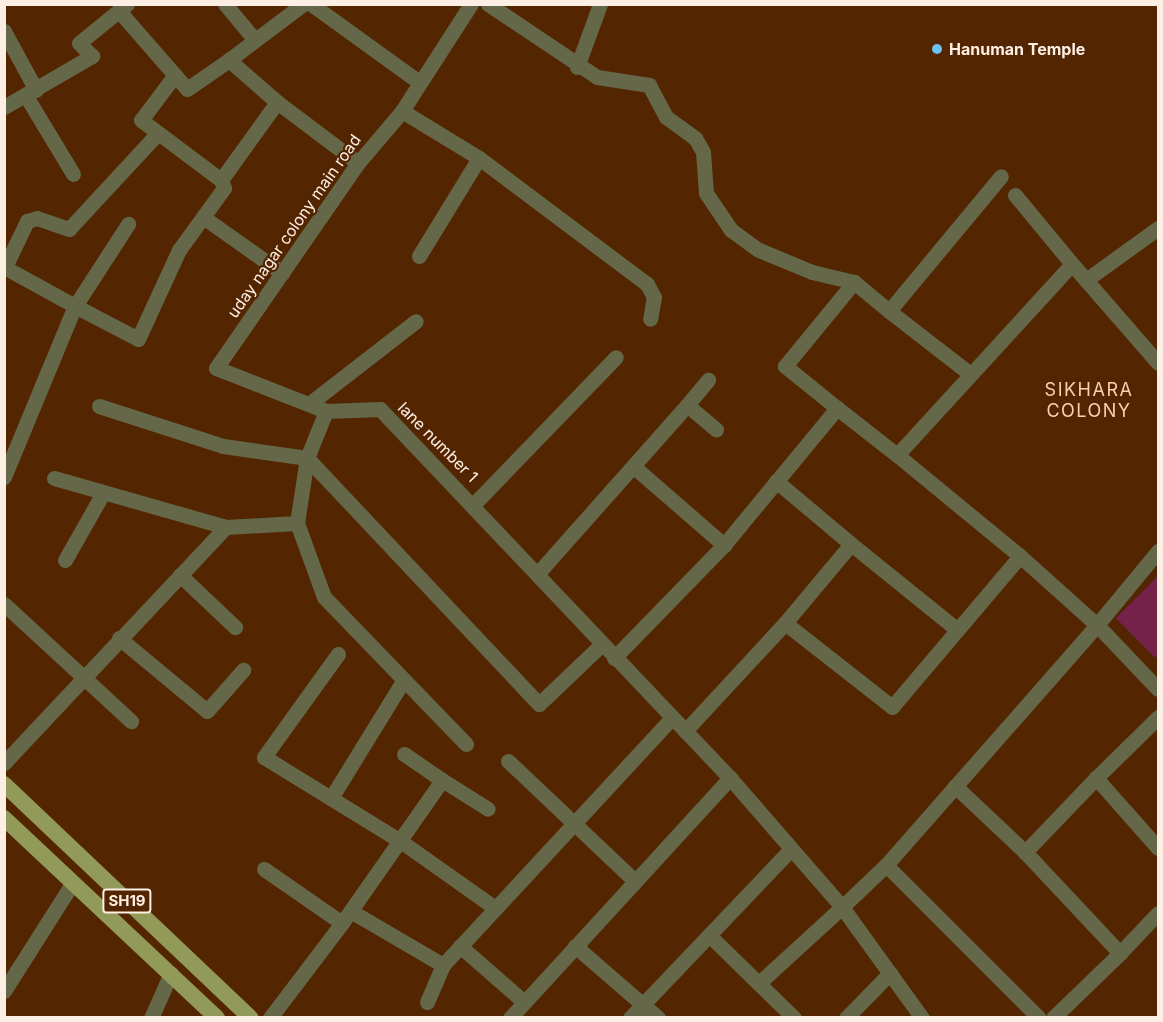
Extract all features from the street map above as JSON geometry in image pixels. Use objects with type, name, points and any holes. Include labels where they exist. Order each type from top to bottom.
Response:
[{"type":"main road","name":"SH19","points":[[4,784],[251,1017]]},
{"type":"main road","name":"SH19","points":[[4,818],[72,884],[217,1017]]},
{"type":"street","points":[[225,4],[255,40]]},
{"type":"street","points":[[4,107],[92,56],[79,43],[123,8],[187,89],[303,4]]},
{"type":"street","points":[[311,4],[419,82]]},
{"type":"street","name":"uday nagar colony main road","points":[[326,411],[216,368],[358,162],[402,111],[471,4]]},
{"type":"street","points":[[488,4],[577,67],[597,77],[649,85],[666,117],[703,152],[706,193],[731,230],[780,259],[854,282],[969,373]]},
{"type":"street","points":[[577,67],[600,4]]},
{"type":"street","points":[[4,31],[31,93],[73,174]]},
{"type":"street","points":[[229,60],[277,102],[358,162]]},
{"type":"street","points":[[158,133],[69,229],[37,218],[22,225],[5,268],[138,339],[180,250],[224,188],[221,180],[158,133],[141,115],[175,75]]},
{"type":"street","points":[[221,180],[277,102]]},
{"type":"street","points":[[402,111],[479,158],[648,284],[654,297],[650,319]]},
{"type":"street","points":[[419,256],[479,158]]},
{"type":"street","points":[[889,311],[1001,176]]},
{"type":"street","points":[[1016,195],[1158,363]]},
{"type":"street","points":[[203,217],[282,273]]},
{"type":"street","points":[[4,477],[8,460],[75,306],[128,224]]},
{"type":"street","points":[[1086,280],[1158,228]]},
{"type":"street","points":[[897,455],[969,373],[1072,264]]},
{"type":"street","points":[[854,282],[785,366],[1020,556],[1096,625],[1158,689]]},
{"type":"street","points":[[309,404],[416,321]]},
{"type":"street","points":[[474,504],[616,357]]},
{"type":"street","points":[[538,573],[708,380]]},
{"type":"street","points":[[687,405],[716,429]]},
{"type":"street","points":[[99,406],[223,446],[307,458],[539,704],[602,644]]},
{"type":"street","points":[[614,658],[724,545],[837,408]]},
{"type":"street","name":"lane number 1","points":[[326,411],[380,409],[474,504],[614,658],[730,778],[790,850],[842,907],[922,1017]]},
{"type":"street","points":[[326,411],[307,458],[297,522],[324,597],[466,744]]},
{"type":"street","points":[[633,466],[724,545]]},
{"type":"street","points":[[54,478],[102,495],[226,527],[297,522]]},
{"type":"street","points":[[776,481],[955,628]]},
{"type":"street","points":[[65,560],[102,495]]},
{"type":"street","points":[[4,763],[83,676],[226,527]]},
{"type":"street","points":[[686,730],[785,622],[851,544]]},
{"type":"street","points":[[759,983],[886,865],[1158,551]]},
{"type":"street","points":[[785,622],[892,707],[955,628],[1020,556]]},
{"type":"street","points":[[180,575],[235,627]]},
{"type":"street","points":[[4,604],[131,721]]},
{"type":"street","points":[[119,638],[207,711],[243,670]]},
{"type":"street","points":[[338,654],[264,757],[399,840],[495,908]]},
{"type":"street","points":[[331,798],[403,681]]},
{"type":"street","points":[[1025,852],[1158,717]]},
{"type":"street","points":[[427,1002],[443,965],[573,822],[672,718]]},
{"type":"street","points":[[404,754],[488,809]]},
{"type":"street","points":[[508,761],[635,881]]},
{"type":"street","points":[[510,1017],[730,778]]},
{"type":"street","points":[[1096,778],[1158,848]]},
{"type":"street","points":[[270,1017],[342,923],[354,913],[399,840],[442,780]]},
{"type":"street","points":[[955,786],[1025,852],[1120,953]]},
{"type":"street","points":[[630,1017],[790,850]]},
{"type":"street","points":[[886,865],[1039,1017]]},
{"type":"street","points":[[264,869],[342,923]]},
{"type":"street","points":[[4,991],[72,884]]},
{"type":"street","points":[[354,913],[443,965]]},
{"type":"street","points":[[1053,1017],[1158,914]]},
{"type":"street","points":[[710,934],[794,1017]]},
{"type":"street","points":[[460,946],[524,1002]]},
{"type":"street","points":[[575,946],[658,1017]]},
{"type":"street","points":[[846,1017],[890,973]]},
{"type":"street","points":[[151,1017],[171,974]]},
{"type":"shaded area","points":[[1158,576],[1158,654],[1155,658],[1116,618]]},
{"type":"place","name":"Hanuman Temple","points":[[937,49]]},
{"type":"district","name":"SIKHARA COLONY","points":[[1089,401]]}]
